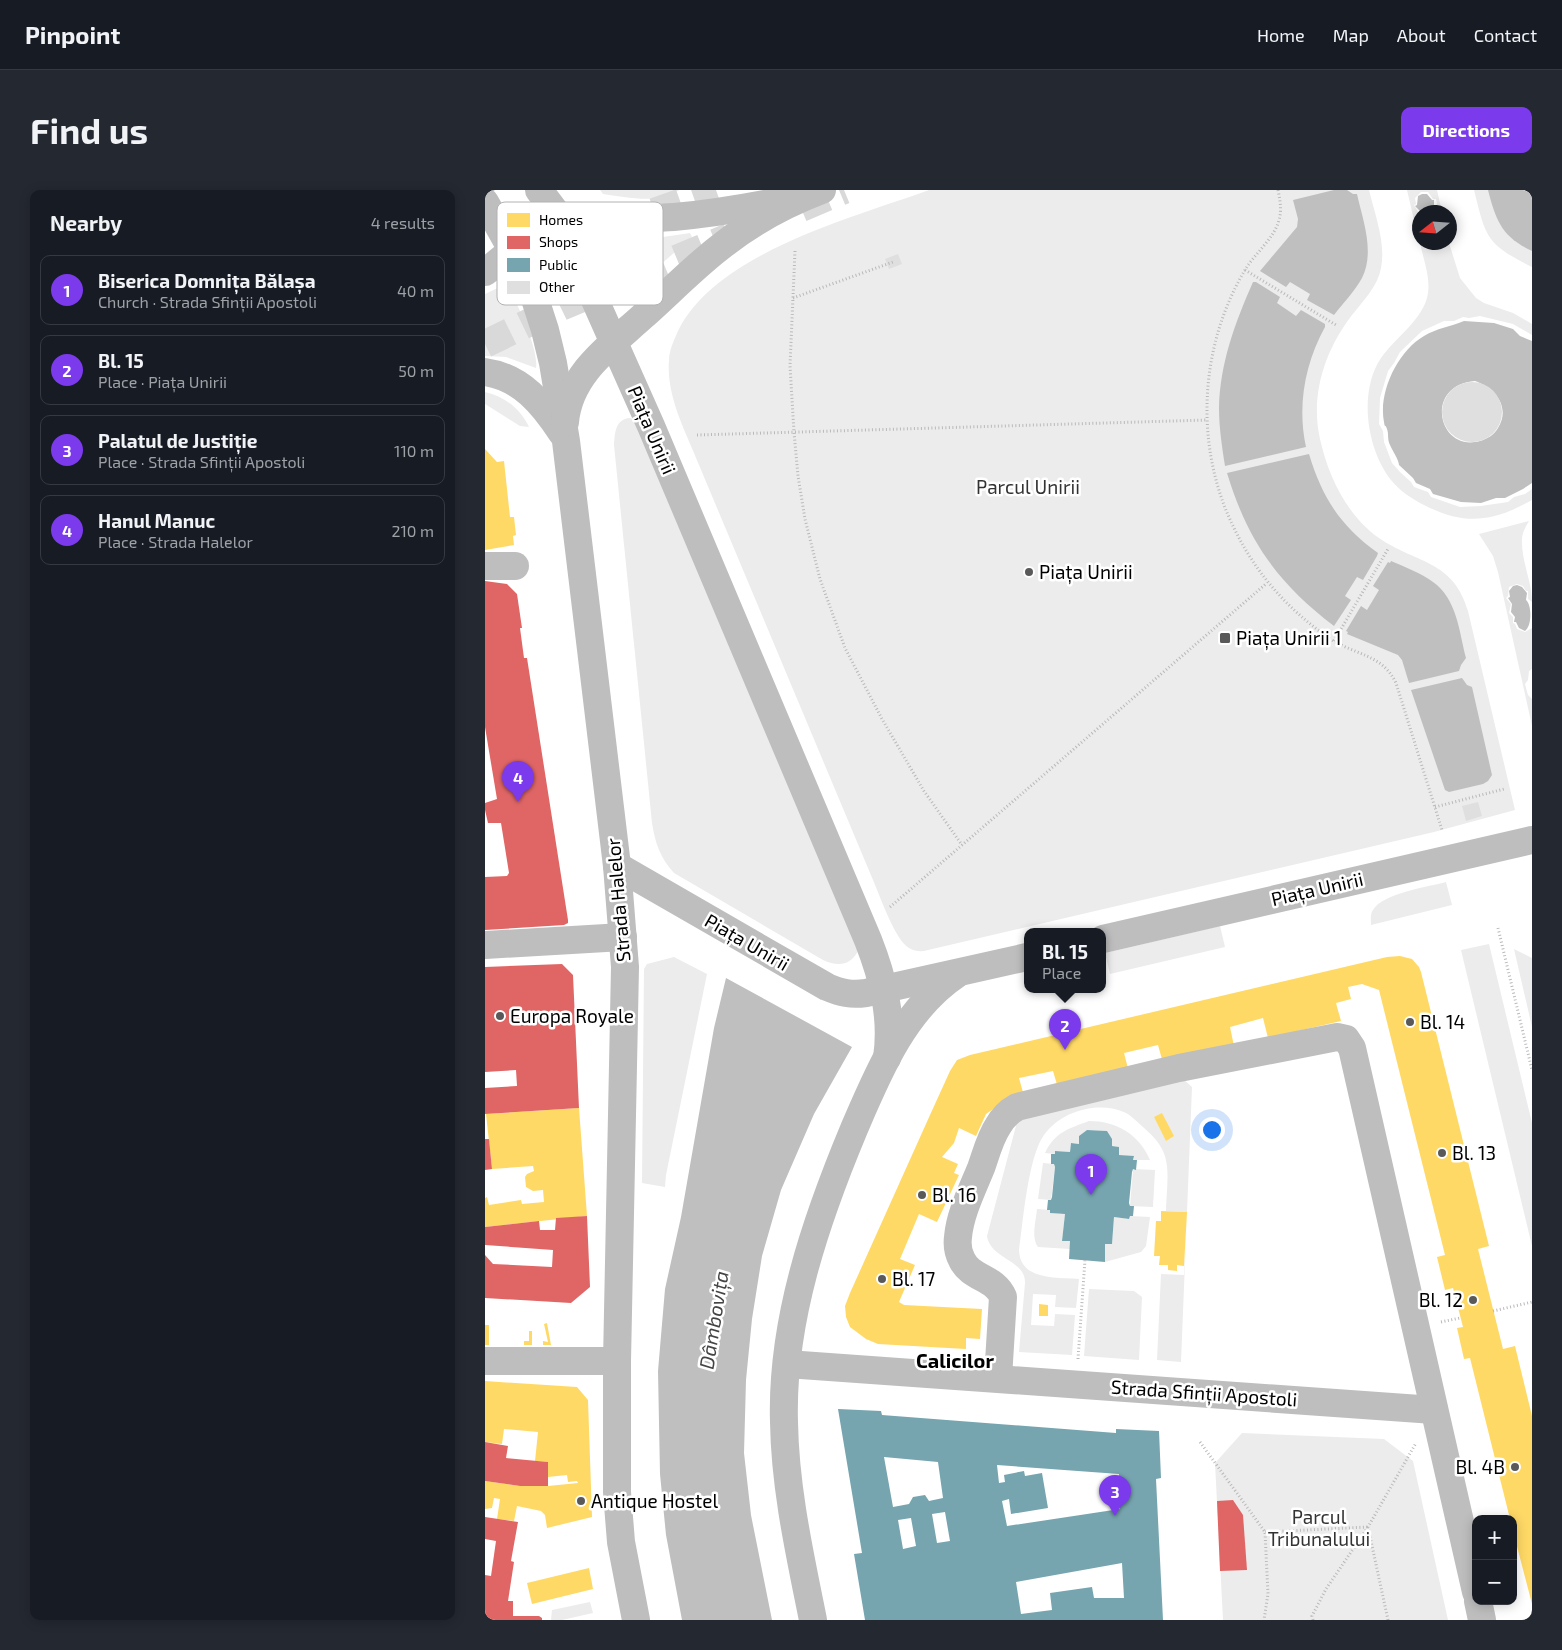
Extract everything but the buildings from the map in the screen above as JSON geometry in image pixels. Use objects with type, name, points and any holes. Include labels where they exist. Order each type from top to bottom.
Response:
[{"type":"main road","name":"Piața Unirii","points":[[539,190],[548,202]]},
{"type":"main road","points":[[663,217],[761,204],[815,193]]},
{"type":"main road","points":[[663,298],[719,248],[769,214],[815,193]]},
{"type":"main road","points":[[485,202],[497,223]]},
{"type":"main road","points":[[485,272],[497,262]]},
{"type":"main road","points":[[537,305],[545,330],[565,435]]},
{"type":"main road","name":"Piața Unirii","points":[[597,305],[655,435],[868,940],[877,962],[884,989]]},
{"type":"main road","points":[[565,435],[569,404],[580,378],[602,352],[655,305]]},
{"type":"main road","points":[[485,372],[510,379],[535,396],[565,435]]},
{"type":"main road","name":"Strada Halelor","points":[[565,435],[617,866],[625,967],[617,1361],[618,1509],[623,1556],[636,1620]]},
{"type":"main road","points":[[485,566],[515,566]]},
{"type":"main road","name":"Piața Unirii","points":[[1106,938],[1532,840]]},
{"type":"main road","name":"Piața Unirii","points":[[617,866],[827,987],[848,994],[884,989],[957,974],[1024,958]]},
{"type":"main road","points":[[485,945],[623,937]]},
{"type":"main road","points":[[813,1620],[798,1545],[786,1464],[783,1421],[787,1364],[802,1279],[832,1183],[865,1104],[887,1058],[923,1002],[940,986],[957,974]]},
{"type":"main road","points":[[884,989],[888,1014],[887,1058]]},
{"type":"main road","points":[[998,1378],[1003,1296],[1000,1289],[994,1283],[974,1274],[966,1267],[961,1259],[957,1240],[964,1212],[993,1136],[1007,1113],[1017,1107],[1179,1068],[1337,1037],[1346,1039],[1352,1048],[1472,1575]]},
{"type":"main road","points":[[485,1361],[617,1361]]},
{"type":"main road","name":"Strada Sfinții Apostoli","points":[[787,1364],[1434,1410]]},
{"type":"main road","points":[[1479,1605],[1482,1620]]},
{"type":"path","points":[[1279,190],[1281,209],[1277,228],[1245,270],[1223,315],[1218,333],[1207,392],[1207,420],[1214,472],[1227,512],[1241,543],[1267,583],[1296,612],[1333,641],[1377,660],[1391,671],[1442,830]]},
{"type":"path","points":[[795,251],[790,366],[793,432],[805,519],[820,579],[845,648],[882,719],[924,791],[962,845]]},
{"type":"path","points":[[793,298],[893,262]]},
{"type":"path","points":[[1245,270],[1336,325]]},
{"type":"path","points":[[697,435],[1207,420]]},
{"type":"path","points":[[1333,641],[1388,549]]},
{"type":"path","points":[[890,907],[1267,583]]},
{"type":"path","points":[[1435,807],[1504,789]]},
{"type":"path","points":[[1497,928],[1532,1070]]},
{"type":"path","points":[[1077,1384],[1085,1260]]},
{"type":"path","points":[[1493,1311],[1532,1302]]},
{"type":"path","points":[[1313,1620],[1312,1616],[1326,1589],[1368,1527],[1434,1410]]},
{"type":"path","points":[[1199,1442],[1265,1532],[1268,1594],[1264,1620]]},
{"type":"path","points":[[1265,1532],[1368,1527]]},
{"type":"path","points":[[1368,1527],[1388,1620]]},
{"type":"green space","points":[[600,190],[679,190],[663,197],[643,199],[603,194]]},
{"type":"green space","name":"Parcul Unirii","points":[[929,190],[1369,190],[1381,239],[1381,268],[1377,281],[1342,329],[1327,358],[1322,374],[1317,406],[1320,439],[1335,483],[1342,497],[1361,522],[1385,542],[1424,561],[1445,574],[1462,595],[1468,611],[1515,810],[1434,832],[926,951],[909,948],[893,927],[683,427],[674,401],[669,374],[671,349],[678,331],[697,304],[722,280],[754,259],[789,242]]},
{"type":"green space","points":[[1407,190],[1437,190],[1440,205],[1436,205],[1436,199],[1433,199],[1428,192],[1421,192],[1415,198],[1416,204],[1412,205],[1412,212]]},
{"type":"green space","points":[[1474,190],[1532,190],[1532,267],[1505,252],[1490,238],[1485,229]]},
{"type":"green space","points":[[690,233],[692,237],[663,262],[663,237]]},
{"type":"green space","points":[[1422,250],[1451,250],[1460,278],[1476,298],[1484,303],[1513,313],[1532,324],[1532,335],[1513,324],[1480,316],[1463,317],[1454,321],[1444,321],[1422,331],[1400,352],[1388,371],[1380,398],[1379,424],[1383,431],[1384,442],[1392,463],[1414,487],[1428,492],[1431,497],[1460,507],[1508,502],[1514,497],[1525,494],[1532,489],[1532,500],[1491,517],[1479,519],[1466,518],[1439,512],[1402,491],[1383,468],[1371,437],[1368,404],[1369,387],[1374,372],[1381,358],[1407,330],[1424,307],[1428,291],[1428,277]]},
{"type":"green space","points":[[497,288],[497,305],[517,305],[531,339],[536,368],[506,357],[485,356],[485,294]]},
{"type":"green space","points":[[485,392],[511,404],[521,414],[529,427],[520,426],[485,404]]},
{"type":"green space","points":[[624,419],[634,419],[859,949],[852,959],[844,964],[834,964],[823,960],[674,873],[665,862],[659,850],[652,823],[614,445],[618,424]]},
{"type":"green space","points":[[1529,521],[1523,534],[1522,547],[1532,602],[1528,599],[1528,591],[1523,586],[1517,584],[1509,587],[1506,598],[1511,604],[1509,613],[1513,617],[1513,623],[1517,629],[1525,632],[1532,628],[1532,669],[1529,671],[1528,680],[1525,684],[1528,695],[1532,699],[1532,726],[1498,572],[1493,556],[1479,534]]},
{"type":"green space","points":[[1446,882],[1452,905],[1371,925],[1372,912],[1378,904],[1386,899]]},
{"type":"green space","points":[[1220,926],[1225,947],[1110,974],[1106,953]]},
{"type":"green space","points":[[1489,944],[1532,1123],[1532,1246],[1461,950]]},
{"type":"green space","points":[[1514,949],[1532,958],[1532,1027]]},
{"type":"green space","points":[[674,957],[707,974],[665,1187],[642,1183],[644,969],[647,964]]},
{"type":"green space","points":[[1182,1078],[1192,1087],[1187,1212],[1166,1211],[1167,1165],[1163,1151],[1152,1135],[1126,1113],[1115,1109],[1093,1108],[1070,1114],[1051,1127],[1038,1145],[1024,1207],[1019,1250],[1021,1260],[1026,1267],[1041,1275],[1079,1279],[1076,1308],[1055,1307],[1056,1295],[1033,1294],[1031,1325],[1054,1326],[1055,1314],[1075,1315],[1072,1355],[1019,1352],[1025,1283],[1024,1275],[1014,1264],[994,1250],[987,1236],[1017,1122],[1021,1117]]},
{"type":"green space","points":[[1089,1121],[1108,1123],[1126,1131],[1140,1143],[1150,1160],[1133,1160],[1134,1157],[1119,1155],[1119,1147],[1112,1146],[1107,1131],[1087,1130],[1079,1136],[1079,1144],[1071,1143],[1070,1152],[1055,1151],[1055,1154],[1045,1153],[1053,1140],[1063,1132]]},
{"type":"green space","points":[[1043,1163],[1054,1164],[1055,1167],[1051,1200],[1038,1199]]},
{"type":"green space","points":[[1133,1169],[1155,1170],[1153,1207],[1130,1206]]},
{"type":"green space","points":[[1037,1209],[1050,1210],[1050,1213],[1065,1214],[1062,1241],[1070,1241],[1070,1249],[1038,1247],[1034,1234]]},
{"type":"green space","points":[[1187,1212],[1181,1362],[1157,1360],[1161,1274],[1184,1275]]},
{"type":"green space","points":[[1130,1216],[1150,1217],[1146,1246],[1141,1252],[1105,1262],[1105,1244],[1112,1244],[1114,1217],[1129,1219]]},
{"type":"green space","points":[[1089,1289],[1134,1291],[1142,1297],[1139,1360],[1084,1356]]},
{"type":"green space","name":"Parcul Tribunalului","points":[[1242,1433],[1384,1439],[1413,1461],[1448,1620],[1223,1620],[1215,1463]]},
{"type":"green space","points":[[590,1602],[593,1613],[562,1620],[551,1620],[552,1610]]},
{"type":"water","points":[[1334,190],[1347,190],[1357,194],[1367,236],[1368,258],[1362,278],[1334,315],[1307,300],[1310,294],[1290,282],[1286,287],[1260,271],[1297,227],[1298,219],[1293,200]]},
{"type":"water","points":[[1488,190],[1532,190],[1532,251],[1507,234],[1494,211]]},
{"type":"water","points":[[1422,194],[1427,194],[1434,200],[1434,205],[1417,205],[1418,196]]},
{"type":"water","points":[[1253,282],[1280,297],[1277,303],[1296,316],[1301,310],[1325,324],[1325,327],[1312,355],[1305,385],[1302,416],[1306,447],[1225,466],[1219,415],[1222,375],[1225,359],[1240,313]]},
{"type":"water","points":[[1464,321],[1494,323],[1513,329],[1520,336],[1532,341],[1532,483],[1505,498],[1496,498],[1481,503],[1461,502],[1433,494],[1430,489],[1416,483],[1399,465],[1389,443],[1388,431],[1384,422],[1384,398],[1392,373],[1398,362],[1424,336]],"holes":[[[1475,381],[1489,388],[1499,399],[1502,406],[1502,420],[1488,438],[1480,441],[1466,442],[1454,437],[1446,428],[1442,417],[1443,405],[1448,394],[1459,385]]]},
{"type":"water","points":[[1475,383],[1489,390],[1498,400],[1501,411],[1499,422],[1493,431],[1485,438],[1473,441],[1457,437],[1452,433],[1445,421],[1443,411],[1444,404],[1451,393],[1461,386]]},
{"type":"water","points":[[1309,454],[1320,484],[1334,510],[1353,532],[1378,553],[1363,580],[1357,577],[1345,596],[1351,600],[1334,626],[1297,594],[1267,559],[1245,520],[1227,473]]},
{"type":"water","points":[[1391,561],[1413,570],[1433,582],[1447,597],[1456,616],[1466,658],[1459,671],[1409,683],[1402,660],[1398,655],[1347,634],[1348,632],[1346,631],[1361,606],[1367,610],[1379,590],[1373,586],[1388,562],[1390,563]]},
{"type":"water","points":[[1513,586],[1522,587],[1527,593],[1526,600],[1530,611],[1530,620],[1525,631],[1514,622],[1515,617],[1511,612],[1512,604],[1508,598],[1510,597],[1509,591]]},
{"type":"water","points":[[1462,678],[1467,685],[1472,687],[1492,775],[1483,784],[1449,792],[1445,790],[1411,690]]},
{"type":"water","name":"Dâmbovița","points":[[726,978],[852,1047],[814,1114],[781,1190],[762,1256],[752,1319],[746,1380],[744,1453],[751,1515],[772,1620],[682,1620],[666,1535],[660,1474],[658,1371],[665,1289],[681,1217],[714,1028]]},
{"type":"tunnel","points":[[663,209],[716,190]]},
{"type":"tunnel","points":[[801,208],[844,190]]},
{"type":"tunnel","points":[[663,264],[729,237]]},
{"type":"tunnel","points":[[485,344],[565,305]]},
{"type":"place","name":"Piața Unirii","points":[[1029,572]]},
{"type":"place","name":"Piața Unirii 1","points":[[1225,638]]},
{"type":"place","name":"Hanul Manuc","points":[[518,802]]},
{"type":"place","name":"Europa Royale","points":[[500,1016]]},
{"type":"place","name":"Bl. 14","points":[[1410,1022]]},
{"type":"place","name":"Bl. 15","points":[[1065,1050]]},
{"type":"place","name":"Bl. 13","points":[[1442,1153]]},
{"type":"place","name":"Bl. 16","points":[[922,1195]]},
{"type":"place","name":"Biserica Domnița Bălașa","points":[[1091,1195]]},
{"type":"place","name":"Bl. 17","points":[[882,1279]]},
{"type":"place","name":"Bl. 12","points":[[1473,1300]]},
{"type":"place","name":"Bl. 4B","points":[[1515,1467]]},
{"type":"place","name":"Antique Hostel","points":[[581,1501]]},
{"type":"place","name":"Palatul de Justiție","points":[[1115,1516]]},
{"type":"district","name":"Calicilor","points":[[955,1361]]}]
